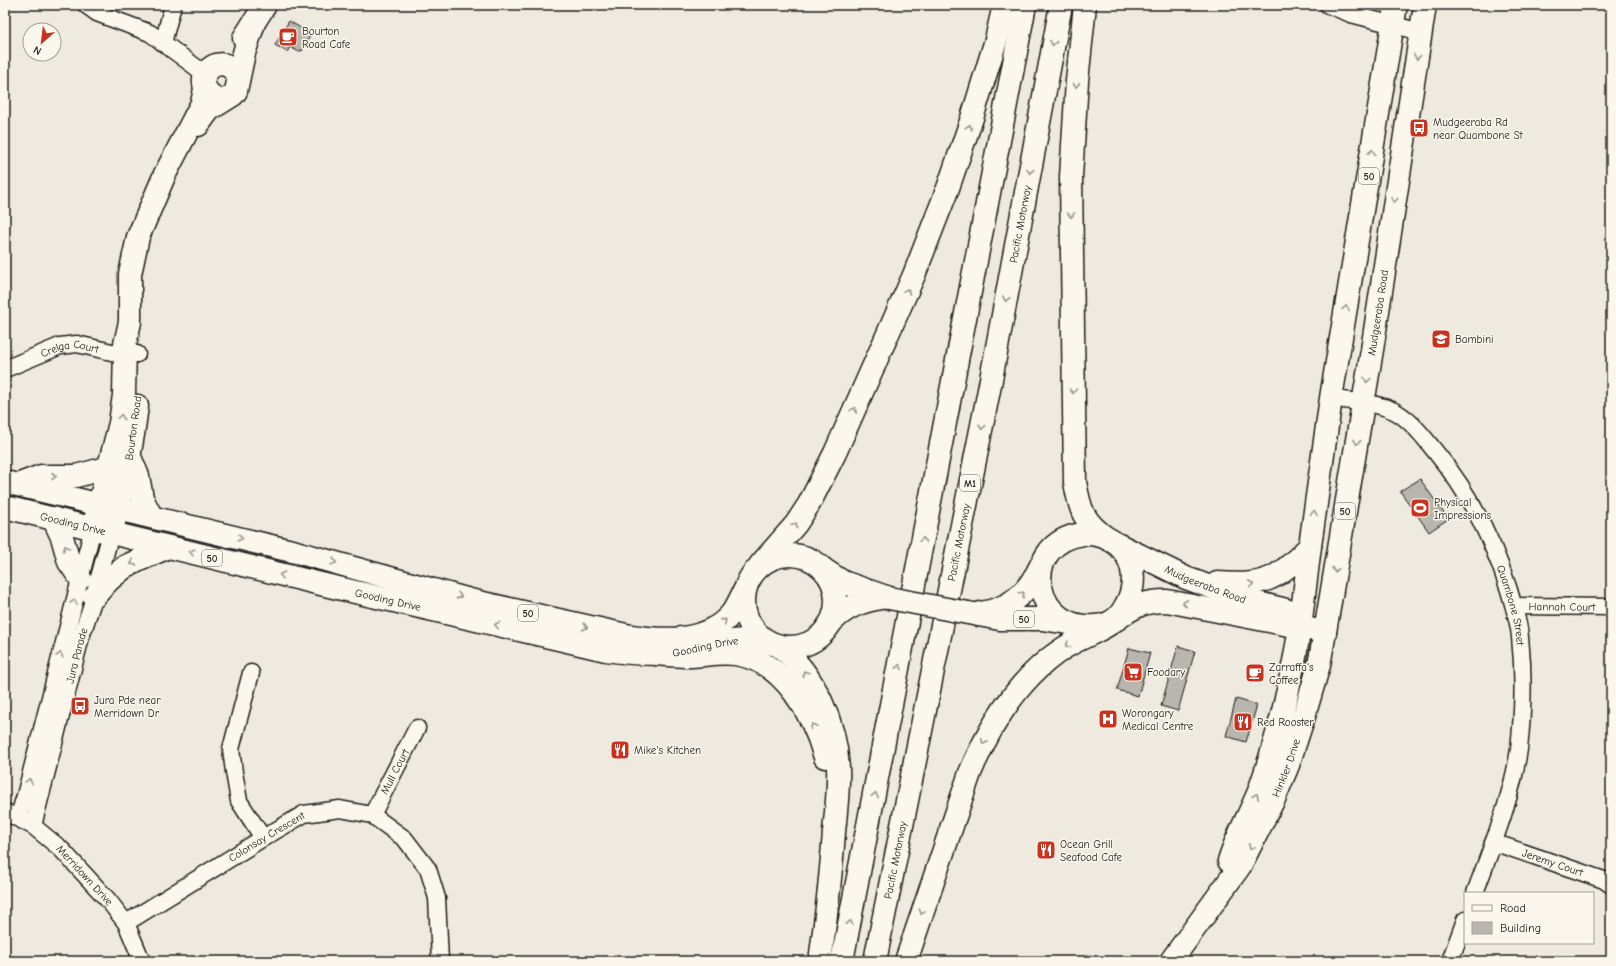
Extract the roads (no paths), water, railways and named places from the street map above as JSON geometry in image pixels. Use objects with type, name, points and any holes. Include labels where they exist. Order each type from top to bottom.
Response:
[{"type":"main road","points":[[218,76],[253,26],[265,5]]},
{"type":"main road","points":[[760,565],[796,524],[809,504],[835,453],[914,275],[948,188],[972,118],[996,40],[1004,5]]},
{"type":"main road","points":[[842,961],[1025,5]]},
{"type":"main road","name":"Pacific Motorway","points":[[875,961],[989,390],[1061,5]]},
{"type":"main road","points":[[1085,5],[1076,80],[1071,176],[1075,482],[1079,504],[1085,518],[1093,528],[1125,552],[1132,565],[1134,574],[1130,597],[1116,620]]},
{"type":"main road","name":"Mudgeeraba Road","points":[[906,961],[970,773],[982,745],[994,722],[1020,687],[1048,659],[1073,642],[1106,628],[1136,606],[1156,601],[1174,601],[1223,612],[1326,625],[1363,404],[1424,5]]},
{"type":"main road","name":"50","points":[[1302,621],[1310,546],[1331,398],[1395,15]]},
{"type":"main road","name":"Bourton Road","points":[[108,507],[110,467],[122,416],[131,354],[136,343],[130,322],[130,274],[138,237],[165,174],[202,103],[218,76],[238,85],[236,90],[228,98],[209,110],[165,174]]},
{"type":"main road","name":"Bourton Road","points":[[102,530],[108,507],[130,457],[138,395],[131,354]]},
{"type":"main road","points":[[130,457],[138,476],[142,498],[150,516]]},
{"type":"main road","points":[[11,484],[41,476],[76,476],[110,467]]},
{"type":"main road","name":"Gooding Drive","points":[[11,484],[296,552],[474,600],[611,633],[639,637],[682,638],[708,632],[717,627],[732,612],[744,591]]},
{"type":"main road","name":"Gooding Drive","points":[[5,507],[381,599],[599,648],[631,653],[656,654],[687,650],[737,639],[754,640],[777,645]]},
{"type":"main road","points":[[52,518],[62,537],[69,562],[80,578]]},
{"type":"main road","name":"50","points":[[971,613],[994,611],[1018,598],[1026,591],[1034,580],[1049,551],[1057,544],[1071,536],[1094,534],[1110,540]]},
{"type":"main road","name":"Mudgeeraba Road","points":[[1110,540],[1168,570],[1302,621]]},
{"type":"main road","points":[[94,597],[109,580],[126,566],[168,546]]},
{"type":"main road","name":"50","points":[[1198,582],[1246,584],[1266,580],[1290,566],[1310,546]]},
{"type":"main road","name":"50","points":[[744,591],[751,576],[760,565],[776,556],[790,554],[806,557],[843,582],[888,597],[1000,619],[1042,619],[1095,626],[1116,620]]},
{"type":"main road","points":[[1044,560],[1040,580],[1044,598],[1055,614],[1065,621],[1075,624]]},
{"type":"main road","points":[[821,566],[831,579],[835,594],[834,615],[828,626]]},
{"type":"main road","points":[[1168,570],[1216,600],[1223,612]]},
{"type":"main road","points":[[744,591],[744,607],[750,623],[763,639],[777,645],[796,661],[810,681],[822,704],[832,732],[838,767],[838,789],[832,870],[820,961]]},
{"type":"main road","name":"50","points":[[777,645],[792,647],[803,645],[818,637],[839,615],[852,606],[866,601],[888,597]]},
{"type":"main road","name":"Hinkler Drive","points":[[1220,893],[1229,858],[1258,792],[1268,763],[1288,692],[1302,621]]},
{"type":"main road","name":"Hinkler Drive","points":[[1171,961],[1240,866],[1274,799],[1288,765],[1314,684],[1326,625]]},
{"type":"main road","points":[[656,654],[691,656],[735,654],[756,660],[772,668],[783,678],[794,691],[823,750],[832,785],[834,831]]},
{"type":"street","points":[[86,5],[97,13],[150,33],[163,43],[218,76]]},
{"type":"street","points":[[163,43],[173,5]]},
{"type":"street","points":[[1328,5],[1344,12],[1395,15],[1421,32]]},
{"type":"street","name":"Crelga Court","points":[[5,368],[60,346],[77,344],[131,354]]},
{"type":"street","name":"Quambone Street","points":[[1331,398],[1385,407],[1398,413],[1418,431],[1448,466],[1481,519],[1498,557],[1514,606],[1520,636],[1522,717],[1518,750],[1509,794],[1475,892]]},
{"type":"street","name":"Jura Parade","points":[[11,815],[25,796],[80,578],[102,530]]},
{"type":"street","name":"Jura Parade","points":[[33,826],[81,637],[94,597],[102,530]]},
{"type":"street","name":"Hannah Court","points":[[1514,606],[1611,607]]},
{"type":"street","points":[[252,673],[231,749],[239,801],[263,838]]},
{"type":"street","name":"Mull Court","points":[[372,815],[417,728]]},
{"type":"street","name":"Colonsay Crescent","points":[[126,923],[304,814],[340,810],[372,815],[405,839],[428,869],[437,898],[440,961]]},
{"type":"street","name":"Merridown Drive","points":[[11,815],[33,826],[61,849],[108,900],[126,923],[142,961]]},
{"type":"street","name":"Jeremy Court","points":[[1493,842],[1604,880],[1611,885]]},
{"type":"street","points":[[1450,961],[1464,923]]},
{"type":"place","name":"Bourton Road Cafe","points":[[288,37]]},
{"type":"place","name":"Mudgeeraba Rd near Quambone St","points":[[1419,128]]},
{"type":"place","name":"Bambini","points":[[1441,339]]},
{"type":"place","name":"Physical Impressions","points":[[1420,508]]},
{"type":"place","name":"Foodary","points":[[1133,672]]},
{"type":"place","name":"Zarraffa's Coffee","points":[[1255,673]]},
{"type":"place","name":"Jura Pde near Merridown Dr","points":[[80,706]]},
{"type":"place","name":"Worongary Medical Centre","points":[[1108,719]]},
{"type":"place","name":"Red Rooster","points":[[1243,722]]},
{"type":"place","name":"Mike's Kitchen","points":[[620,750]]},
{"type":"place","name":"Ocean Grill Seafood Cafe","points":[[1046,850]]}]
